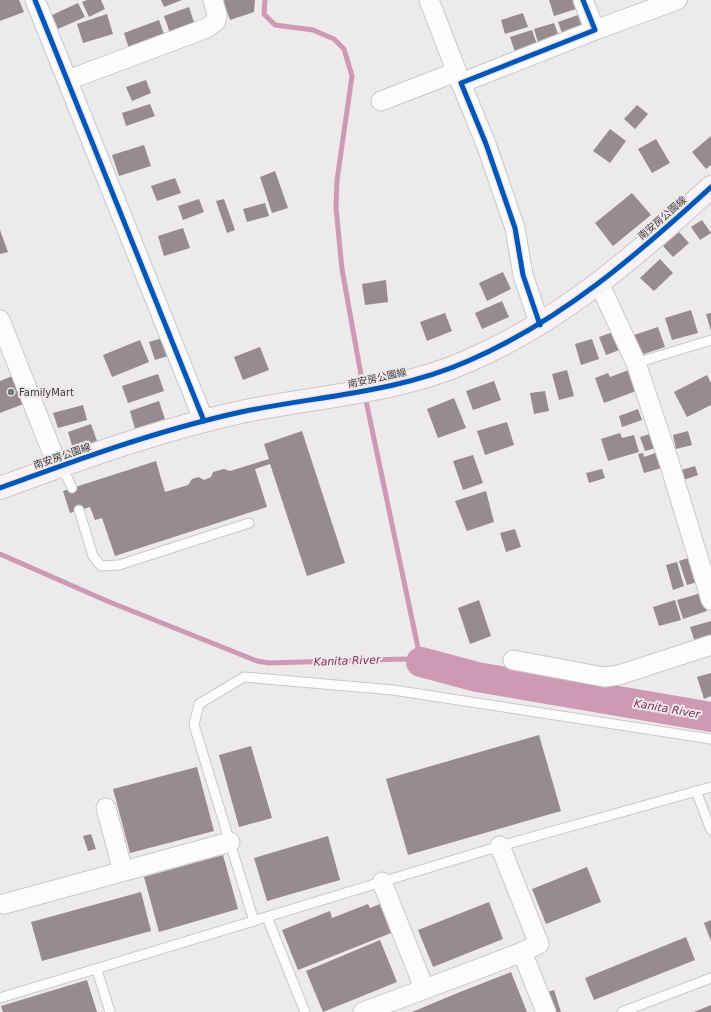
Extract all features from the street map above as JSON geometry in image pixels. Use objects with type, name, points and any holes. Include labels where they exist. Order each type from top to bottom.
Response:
[{"type":"main road","name":"南安房公園線","points":[[0,488],[58,467],[204,421],[290,402],[381,388],[425,377],[467,362],[508,343],[540,325],[599,283],[711,187]]},
{"type":"street","points":[[35,0],[204,421]]},
{"type":"street","points":[[68,80],[207,28],[216,21],[217,15],[213,0]]},
{"type":"street","points":[[429,0],[458,77],[486,144],[515,228],[523,275],[540,325]]},
{"type":"street","points":[[583,0],[595,30]]},
{"type":"street","points":[[381,101],[458,77],[677,0]]},
{"type":"street","points":[[599,283],[636,363],[669,462],[711,600]]},
{"type":"street","points":[[0,320],[58,467]]},
{"type":"street","points":[[513,660],[604,677],[619,675],[711,645]]},
{"type":"street","points":[[106,808],[123,871]]},
{"type":"street","points":[[4,904],[230,842]]},
{"type":"street","points":[[363,1012],[424,988],[450,981],[539,944],[500,846]]},
{"type":"street","points":[[382,882],[424,988]]},
{"type":"street","points":[[522,952],[546,1012]]},
{"type":"lane","points":[[636,363],[711,340]]},
{"type":"lane","points":[[58,467],[67,477],[72,488]]},
{"type":"lane","points":[[79,510],[94,556],[101,566],[119,565],[249,523]]},
{"type":"lane","points":[[254,921],[194,725],[199,704],[244,677],[393,690],[711,739]]},
{"type":"lane","points":[[0,998],[97,970],[500,846],[711,787]]},
{"type":"lane","points":[[696,791],[711,830]]},
{"type":"lane","points":[[267,917],[306,1012]]},
{"type":"lane","points":[[97,970],[110,1012]]},
{"type":"lane","points":[[622,1012],[711,978]]},
{"type":"building","points":[[0,0],[19,0],[24,12],[0,21]]},
{"type":"building","points":[[87,0],[101,0],[105,9],[89,17],[82,2]]},
{"type":"building","points":[[161,0],[182,0],[164,7]]},
{"type":"building","points":[[223,0],[255,0],[254,12],[230,20]]},
{"type":"building","points":[[549,0],[573,0],[576,9],[554,16]]},
{"type":"building","points":[[78,3],[85,17],[58,29],[52,15]]},
{"type":"building","points":[[189,7],[195,25],[170,33],[164,16]]},
{"type":"building","points":[[523,13],[528,27],[505,34],[501,20]]},
{"type":"building","points":[[107,14],[113,34],[83,43],[77,24]]},
{"type":"building","points":[[578,15],[584,33],[564,39],[558,22]]},
{"type":"building","points":[[159,20],[164,34],[130,52],[124,33]]},
{"type":"building","points":[[554,23],[561,42],[540,49],[534,29]]},
{"type":"building","points":[[532,30],[539,50],[517,58],[510,37]]},
{"type":"building","points":[[146,80],[151,93],[132,101],[126,87]]},
{"type":"building","points":[[150,104],[155,116],[126,126],[122,113]]},
{"type":"building","points":[[637,105],[648,114],[635,129],[624,119]]},
{"type":"building","points":[[610,129],[626,141],[610,163],[593,151]]},
{"type":"building","points":[[711,136],[711,165],[706,169],[692,152]]},
{"type":"building","points":[[656,139],[670,163],[652,173],[638,149]]},
{"type":"building","points":[[144,145],[151,166],[119,176],[112,155]]},
{"type":"building","points":[[275,171],[288,208],[272,213],[260,177]]},
{"type":"building","points":[[175,178],[181,193],[157,201],[151,186]]},
{"type":"building","points":[[632,193],[651,215],[613,246],[595,223]]},
{"type":"building","points":[[199,199],[204,212],[183,220],[178,206]]},
{"type":"building","points":[[224,199],[235,230],[227,233],[216,201]]},
{"type":"building","points":[[265,203],[269,216],[247,222],[243,209]]},
{"type":"building","points":[[702,220],[711,233],[700,240],[691,227]]},
{"type":"building","points":[[183,228],[190,248],[164,256],[158,236]]},
{"type":"building","points":[[0,230],[8,252],[0,254]]},
{"type":"building","points":[[679,232],[689,243],[673,257],[663,246]]},
{"type":"building","points":[[660,259],[673,273],[654,291],[640,278]]},
{"type":"building","points":[[503,272],[511,289],[487,301],[479,283]]},
{"type":"building","points":[[386,280],[388,302],[365,305],[362,284]]},
{"type":"building","points":[[502,301],[509,317],[482,329],[475,313]]},
{"type":"building","points":[[691,310],[698,333],[672,340],[665,318]]},
{"type":"building","points":[[445,313],[452,331],[427,341],[420,322]]},
{"type":"building","points":[[711,313],[711,331],[706,314]]},
{"type":"building","points":[[658,327],[665,347],[641,355],[634,335]]},
{"type":"building","points":[[619,330],[625,348],[606,355],[599,337]]},
{"type":"building","points":[[162,338],[168,356],[155,360],[149,342]]},
{"type":"building","points":[[592,339],[599,359],[581,365],[575,344]]},
{"type":"building","points":[[140,340],[149,362],[112,377],[103,355]]},
{"type":"building","points":[[260,347],[269,370],[243,380],[234,357]]},
{"type":"building","points":[[567,370],[574,396],[559,400],[552,374]]},
{"type":"building","points":[[629,370],[636,391],[604,403],[595,378],[608,373],[610,377]]},
{"type":"building","points":[[158,374],[164,391],[128,403],[122,386]]},
{"type":"building","name":"FamilyMart","points":[[15,375],[26,403],[0,413],[0,381]]},
{"type":"building","points":[[707,375],[711,383],[711,405],[687,417],[674,392]]},
{"type":"building","points":[[494,381],[501,400],[473,410],[466,391]]},
{"type":"building","points":[[545,391],[549,411],[534,414],[530,393]]},
{"type":"building","points":[[454,398],[466,428],[438,438],[427,409]]},
{"type":"building","points":[[159,401],[165,419],[135,429],[130,411]]},
{"type":"building","points":[[83,405],[87,420],[58,428],[53,413]]},
{"type":"building","points":[[638,409],[642,420],[622,427],[619,416]]},
{"type":"building","points":[[507,422],[514,445],[485,455],[477,431]]},
{"type":"building","points":[[91,424],[97,441],[73,449],[68,432]]},
{"type":"building","points":[[302,431],[345,563],[307,576],[270,464],[255,469],[267,507],[115,556],[102,518],[95,520],[90,507],[70,513],[63,491],[156,461],[165,492],[188,485],[192,479],[199,477],[204,480],[211,477],[213,472],[224,469],[230,471],[269,459],[264,444]]},
{"type":"building","points":[[688,431],[692,445],[676,449],[673,435]]},
{"type":"building","points":[[656,432],[660,447],[645,451],[640,437]]},
{"type":"building","points":[[620,433],[622,438],[634,435],[639,452],[608,461],[601,439]]},
{"type":"building","points":[[658,452],[662,468],[644,473],[638,454],[643,453],[644,457]]},
{"type":"building","points":[[473,455],[483,483],[463,490],[453,461]]},
{"type":"building","points":[[695,466],[698,475],[681,481],[678,471]]},
{"type":"building","points":[[602,469],[605,478],[589,483],[586,473]]},
{"type":"building","points":[[486,491],[494,522],[467,531],[455,501]]},
{"type":"building","points":[[515,529],[521,547],[506,552],[500,533]]},
{"type":"building","points":[[694,556],[701,581],[687,585],[679,561]]},
{"type":"building","points":[[677,562],[684,586],[673,590],[666,565]]},
{"type":"building","points":[[701,593],[707,611],[683,619],[677,600]]},
{"type":"building","points":[[479,600],[491,636],[470,644],[458,608]]},
{"type":"building","points":[[675,600],[681,620],[659,626],[653,607]]},
{"type":"building","points":[[711,621],[711,640],[696,645],[690,627]]},
{"type":"building","points":[[711,673],[711,696],[704,699],[697,677]]},
{"type":"building","points":[[539,735],[561,811],[408,855],[386,779]]},
{"type":"building","points":[[251,746],[272,818],[239,827],[219,755]]},
{"type":"building","points":[[197,767],[214,831],[130,853],[113,789]]},
{"type":"building","points":[[91,834],[96,849],[88,851],[83,836]]},
{"type":"building","points":[[328,836],[340,880],[267,901],[254,858]]},
{"type":"building","points":[[223,855],[238,909],[159,932],[144,877]]},
{"type":"building","points":[[587,867],[601,902],[546,924],[532,889]]},
{"type":"building","points":[[141,892],[151,931],[42,961],[31,922]]},
{"type":"building","points":[[489,902],[503,939],[433,967],[418,930]]},
{"type":"building","points":[[368,904],[370,908],[380,904],[391,933],[298,970],[282,930],[330,911],[332,918]]},
{"type":"building","points":[[711,920],[711,941],[704,923]]},
{"type":"building","points":[[686,937],[695,960],[594,1000],[585,978]]},
{"type":"building","points":[[380,940],[397,982],[323,1012],[306,971]]},
{"type":"building","points":[[511,972],[527,1012],[412,1012],[460,992]]},
{"type":"building","points":[[87,980],[97,1012],[3,1012],[1,1006]]},
{"type":"building","points":[[554,990],[561,1012],[552,1012],[545,993]]},
{"type":"building","points":[[711,1005],[711,1012],[694,1012]]},
{"type":"waterway","points":[[265,0],[264,14],[275,25],[313,30],[334,39],[344,49],[352,76],[337,180],[336,208],[342,269],[363,386]]},
{"type":"waterway","name":"Kanita River","points":[[0,554],[107,601],[257,661],[269,663],[404,659],[421,662],[365,396]]},
{"type":"waterway","name":"Kanita River","points":[[421,662],[477,677],[711,717]]},
{"type":"cycle path","points":[[35,0],[204,421]]},
{"type":"cycle path","points":[[540,325],[523,275],[515,228],[486,144],[461,83],[595,30],[583,0]]},
{"type":"cycle path","points":[[0,488],[89,456],[180,427],[241,412],[385,387],[441,372],[468,361],[502,345],[535,326],[597,284],[655,237],[711,187]]},
{"type":"place","name":"FamilyMart","points":[[11,392]]}]
